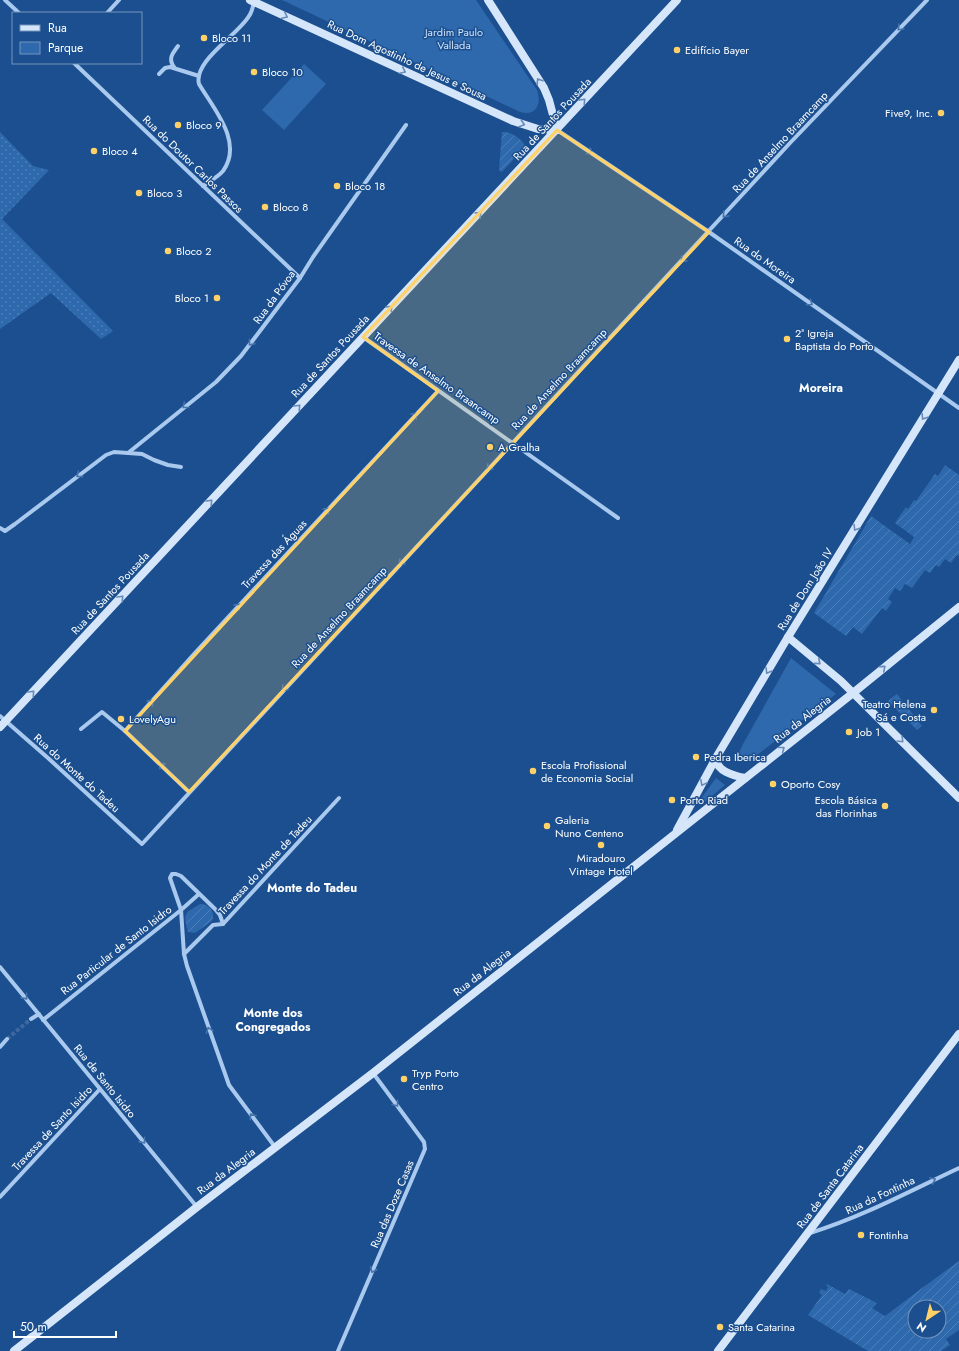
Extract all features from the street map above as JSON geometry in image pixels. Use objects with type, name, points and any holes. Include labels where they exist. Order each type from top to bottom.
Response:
[{"type":"main road","points":[[488,0],[544,88],[549,100],[557,130]]},
{"type":"main road","name":"Rua de Santos Pousada","points":[[2,721],[557,130],[677,0]]},
{"type":"main road","name":"Rua Dom Agostinho de Jesus e Sousa","points":[[252,1],[514,121],[538,129],[557,130]]},
{"type":"main road","name":"Rua de Dom João IV","points":[[675,834],[717,756],[788,637],[959,360]]},
{"type":"main road","name":"Rua da Alegria","points":[[14,1351],[197,1206],[373,1073],[853,693],[959,607]]},
{"type":"main road","points":[[788,637],[853,693],[959,798]]},
{"type":"main road","points":[[717,756],[716,760],[724,770],[736,776],[745,778]]},
{"type":"main road","name":"Rua de Santa Catarina","points":[[718,1351],[959,1034]]},
{"type":"street","points":[[5,0],[18,12]]},
{"type":"street","points":[[109,12],[119,0]]},
{"type":"street","name":"Rua de Anselmo Braamcamp","points":[[142,844],[512,442],[710,232],[790,143],[927,0]]},
{"type":"street","points":[[203,186],[223,170],[228,159],[229,146],[226,127],[199,84],[199,76],[205,63],[248,18],[252,1]]},
{"type":"street","points":[[174,67],[171,63],[171,58],[178,46]]},
{"type":"street","name":"Rua do Doutor Carlos Passos","points":[[75,64],[300,278]]},
{"type":"street","points":[[159,74],[165,68],[174,67],[199,76]]},
{"type":"street","name":"Rua da Póvoa","points":[[128,453],[216,382],[245,351],[300,278],[313,257],[406,125]]},
{"type":"street","name":"Rua do Moreira","points":[[557,130],[710,232],[959,408]]},
{"type":"street","name":"Travessa de Anselmo Braancamp","points":[[363,337],[618,518]]},
{"type":"street","name":"Travessa das Águas","points":[[124,731],[438,391]]},
{"type":"street","points":[[0,528],[5,530],[15,524],[106,455],[114,452],[142,454],[161,463],[181,467]]},
{"type":"street","points":[[81,729],[102,712],[189,792]]},
{"type":"street","name":"Rua do Monte do Tadeu","points":[[2,721],[54,763],[142,844]]},
{"type":"street","name":"Travessa do Monte de Tadeu","points":[[184,954],[213,925],[222,924],[339,798]]},
{"type":"street","points":[[222,924],[220,915],[215,909],[181,876],[172,874],[170,878],[181,910],[184,954],[229,1084],[275,1148]]},
{"type":"street","name":"Rua Particular de Santo Isidro","points":[[43,1020],[199,894]]},
{"type":"street","name":"Rua de Santo Isidro","points":[[0,967],[197,1206]]},
{"type":"street","points":[[31,1019],[39,1014]]},
{"type":"street","points":[[0,1047],[7,1039]]},
{"type":"street","name":"Rua das Doze Casas","points":[[338,1351],[425,1149],[424,1142],[373,1073]]},
{"type":"street","name":"Travessa de Santo Isidro","points":[[0,1197],[100,1089]]},
{"type":"street","name":"Rua da Fontinha","points":[[808,1234],[860,1215],[959,1168]]},
{"type":"highlighted area","points":[[557,130],[709,232],[189,792],[125,731],[438,391],[363,337]]},
{"type":"green space","name":"Jardim Paulo Vallada","points":[[282,0],[476,0],[537,90],[539,100],[538,104],[534,111],[530,113],[520,112]]},
{"type":"green space","points":[[304,64],[326,84],[284,130],[262,110]]},
{"type":"green space","points":[[0,132],[33,166],[49,170],[2,219],[113,331],[101,339],[51,293],[0,329]]},
{"type":"green space","points":[[502,132],[515,136],[525,146],[502,172],[499,170]]},
{"type":"green space","points":[[945,465],[959,475],[959,556],[957,555],[951,563],[945,559],[939,567],[936,565],[930,573],[925,570],[912,588],[905,584],[900,591],[895,588],[888,599],[892,602],[886,611],[882,608],[862,634],[853,627],[846,636],[814,613],[871,516],[910,544],[914,537],[895,523],[906,507],[908,509],[914,500],[916,501],[935,474],[938,476]]},
{"type":"green space","points":[[791,658],[836,694],[748,762],[741,761],[738,755],[743,744]]},
{"type":"green space","points":[[897,694],[922,726],[917,730],[888,701]]},
{"type":"green space","points":[[716,778],[725,785],[700,806],[697,804]]},
{"type":"green space","points":[[200,904],[206,905],[211,909],[213,915],[212,921],[195,933],[188,932],[185,917],[188,912]]},
{"type":"green space","points":[[959,1261],[959,1330],[947,1338],[947,1299],[907,1299]]},
{"type":"green space","points":[[827,1284],[845,1294],[849,1289],[877,1303],[872,1308],[885,1316],[907,1299],[907,1339],[946,1339],[950,1345],[941,1351],[868,1351],[808,1315],[822,1295],[819,1293],[821,1289],[826,1291],[828,1287],[826,1285]]},
{"type":"tunnel","points":[[7,1039],[31,1019]]},
{"type":"place","name":"Bloco 11","points":[[204,38]]},
{"type":"place","name":"Edifício Bayer","points":[[677,50]]},
{"type":"place","name":"Bloco 10","points":[[254,72]]},
{"type":"place","name":"Five9, Inc.","points":[[941,113]]},
{"type":"place","name":"Bloco 9","points":[[178,125]]},
{"type":"place","name":"Bloco 4","points":[[94,151]]},
{"type":"place","name":"Bloco 18","points":[[337,186]]},
{"type":"place","name":"Bloco 3","points":[[139,193]]},
{"type":"place","name":"Bloco 8","points":[[265,207]]},
{"type":"place","name":"Bloco 2","points":[[168,251]]},
{"type":"place","name":"Bloco 1","points":[[217,298]]},
{"type":"place","name":"2ª Igreja Baptista do Porto","points":[[787,339]]},
{"type":"place","name":"A Gralha","points":[[490,447]]},
{"type":"place","name":"Teatro Helena Sá e Costa","points":[[934,710]]},
{"type":"place","name":"LovelyAgu","points":[[121,719]]},
{"type":"place","name":"Job 1","points":[[849,732]]},
{"type":"place","name":"Pedra Iberica","points":[[696,757]]},
{"type":"place","name":"Escola Profissional de Economia Social","points":[[533,771]]},
{"type":"place","name":"Oporto Cosy","points":[[773,784]]},
{"type":"place","name":"Porto Riad","points":[[672,800]]},
{"type":"place","name":"Escola Básica das Florinhas","points":[[885,806]]},
{"type":"place","name":"Galeria Nuno Centeno","points":[[547,826]]},
{"type":"place","name":"Miradouro Vintage Hotel","points":[[601,845]]},
{"type":"place","name":"Tryp Porto Centro","points":[[404,1079]]},
{"type":"place","name":"Fontinha","points":[[861,1235]]},
{"type":"place","name":"Santa Catarina","points":[[720,1327]]},
{"type":"district","name":"Moreira","points":[[821,388]]},
{"type":"district","name":"Monte do Tadeu","points":[[312,888]]},
{"type":"district","name":"Monte dos Congregados","points":[[273,1020]]}]
